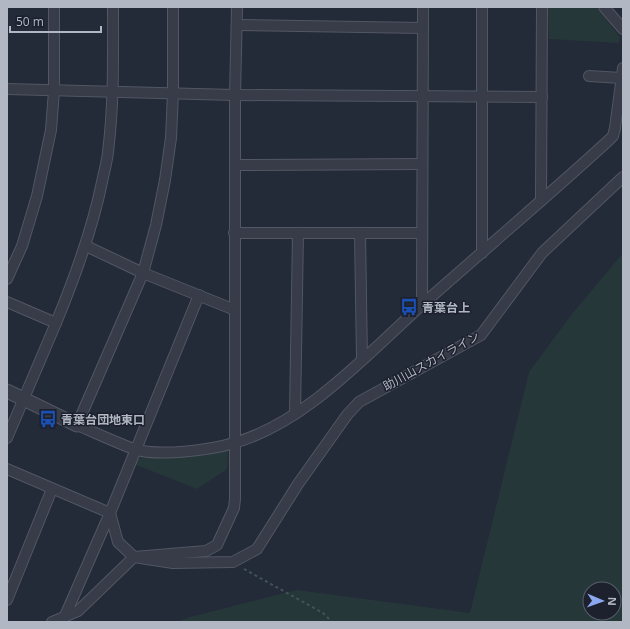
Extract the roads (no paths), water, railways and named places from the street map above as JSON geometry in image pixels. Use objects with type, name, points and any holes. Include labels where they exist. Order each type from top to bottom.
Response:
[{"type":"street","points":[[7,279],[22,246],[37,196],[50,130],[54,91],[54,7]]},
{"type":"street","points":[[7,438],[73,283],[97,210],[108,154],[113,92],[113,7]]},
{"type":"street","points":[[77,425],[143,273],[156,225],[165,180],[170,138],[173,93],[173,7]]},
{"type":"street","points":[[52,622],[69,619],[134,557],[206,551],[217,545],[234,508],[234,95],[237,7]]},
{"type":"street","points":[[422,305],[423,7]]},
{"type":"street","points":[[482,7],[482,253]]},
{"type":"street","points":[[541,201],[542,7]]},
{"type":"street","points":[[604,7],[623,29]]},
{"type":"street","points":[[237,25],[423,28]]},
{"type":"street","points":[[7,391],[77,425],[136,449],[156,451],[196,450],[235,442],[275,426],[295,414],[322,394],[613,136],[616,128],[622,73],[589,76]]},
{"type":"street","points":[[7,89],[234,95],[542,97]]},
{"type":"street","points":[[235,165],[422,164]]},
{"type":"street","name":"助川山スカイライン","points":[[134,557],[173,563],[233,562],[257,549],[298,484],[347,415],[359,402],[481,335],[542,253],[623,177]]},
{"type":"street","points":[[234,233],[422,233]]},
{"type":"street","points":[[295,414],[298,233]]},
{"type":"street","points":[[360,233],[362,359]]},
{"type":"street","points":[[86,246],[143,273],[235,310]]},
{"type":"street","points":[[69,619],[110,513],[199,295]]},
{"type":"street","points":[[7,302],[56,323]]},
{"type":"street","points":[[7,469],[110,513]]},
{"type":"street","points":[[7,600],[52,489]]},
{"type":"street","points":[[110,513],[118,542],[134,557]]},
{"type":"place","name":"青葉台上","points":[[409,307]]},
{"type":"place","name":"青葉台団地東口","points":[[48,419]]}]
